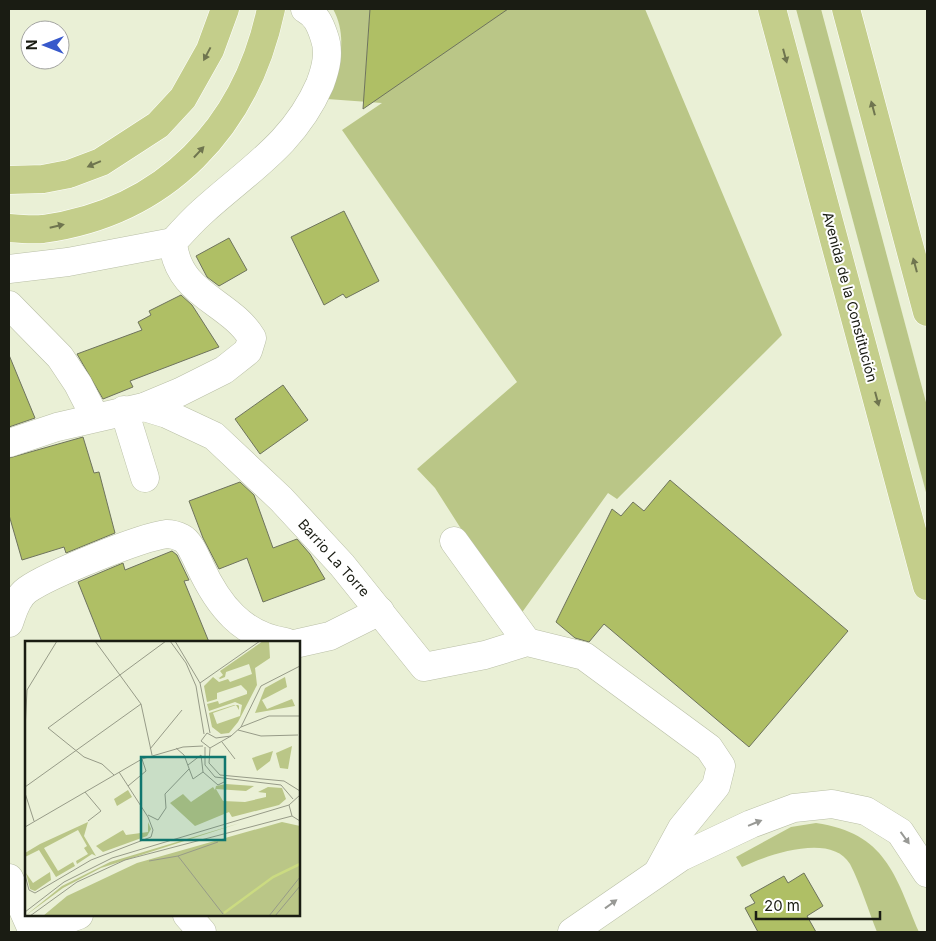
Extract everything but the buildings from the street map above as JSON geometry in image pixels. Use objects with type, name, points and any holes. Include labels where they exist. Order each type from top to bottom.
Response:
[{"type":"main road","points":[[9,180],[43,179],[69,174],[100,162],[158,125],[183,98],[210,50],[225,9]]},
{"type":"main road","points":[[9,228],[42,229],[94,217],[126,204],[182,170],[233,109],[252,72],[265,38],[271,9]]},
{"type":"main road","name":"Avenida de la Constitución","points":[[772,9],[927,586]]},
{"type":"main road","points":[[846,9],[927,312]]},
{"type":"street","points":[[9,269],[68,262],[173,242],[202,212],[278,147],[300,120],[310,104],[325,70],[328,46],[313,13],[305,9]]},
{"type":"street","points":[[9,443],[57,427],[134,408],[224,370],[248,351],[252,338],[246,328],[199,291],[174,258],[173,242]]},
{"type":"street","points":[[9,305],[60,357],[78,384],[95,417]]},
{"type":"street","points":[[134,408],[145,478]]},
{"type":"street","name":"Barrio La Torre","points":[[134,408],[167,414],[214,436],[281,499],[342,565],[424,667],[485,655],[527,642]]},
{"type":"street","points":[[9,623],[16,603],[25,592],[44,580],[131,545],[169,534],[184,539],[195,557],[210,590],[234,618],[254,634],[282,641]]},
{"type":"street","points":[[454,541],[527,642],[584,656],[709,748],[721,766],[716,786],[682,828],[658,872]]},
{"type":"street","points":[[300,643],[330,636],[380,611]]},
{"type":"street","points":[[572,932],[680,857],[751,824],[794,808],[832,804],[866,811],[900,832],[927,873]]},
{"type":"street","points":[[9,878],[25,914]]},
{"type":"street","points":[[26,916],[33,932],[76,916]]},
{"type":"street","points":[[188,916],[202,932]]},
{"type":"green space","points":[[333,9],[370,9],[364,95],[499,15],[500,9],[645,9],[782,335],[617,499],[608,493],[518,618],[435,488],[417,469],[517,382],[342,130],[382,103],[327,99],[338,65],[341,42],[338,20]]},
{"type":"green space","points":[[796,9],[821,9],[927,406],[927,496]]},
{"type":"green space","points":[[816,823],[840,828],[858,836],[873,847],[885,860],[894,875],[919,932],[877,932],[850,864],[841,854],[829,849],[798,849],[782,852],[742,867],[736,857],[791,827]]}]
